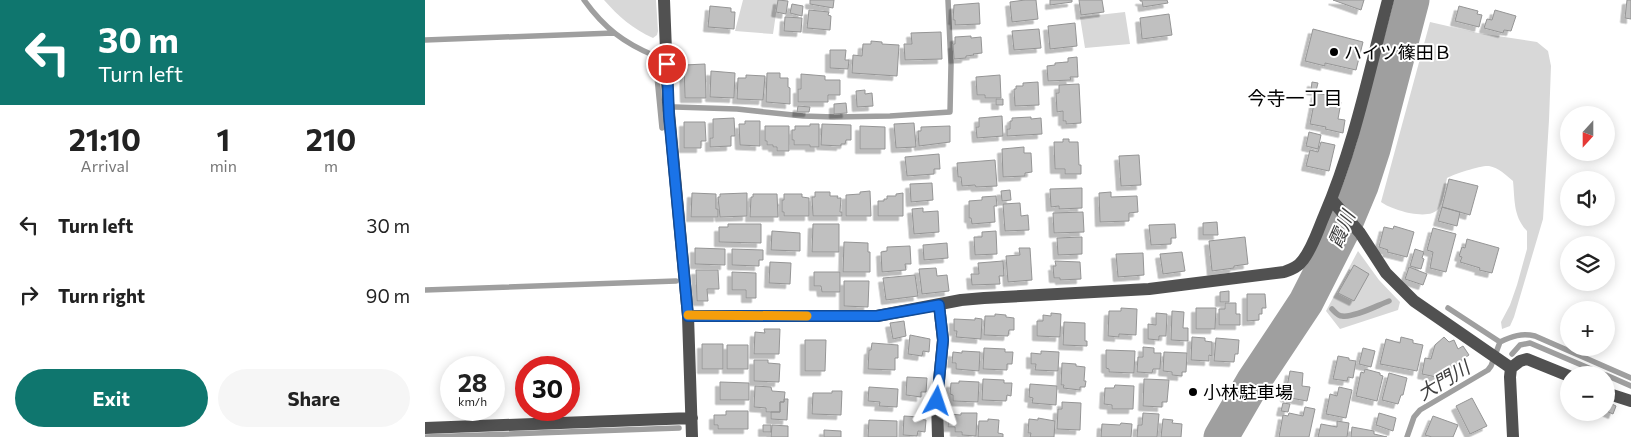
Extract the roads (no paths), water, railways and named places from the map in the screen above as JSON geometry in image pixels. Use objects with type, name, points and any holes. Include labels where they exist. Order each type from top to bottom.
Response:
[{"type":"street","points":[[663,0],[669,102],[688,316],[693,437]]},
{"type":"street","points":[[688,316],[877,316],[983,298],[1149,289],[1284,272],[1296,268],[1303,261],[1335,203],[1388,0]]},
{"type":"street","points":[[1335,203],[1359,233],[1386,273],[1414,301],[1508,365]]},
{"type":"street","points":[[939,305],[943,340],[937,401],[939,437]]},
{"type":"street","points":[[1508,365],[1527,359],[1560,372]]},
{"type":"street","points":[[1508,365],[1513,437]]},
{"type":"street","points":[[1615,396],[1631,401]]},
{"type":"street","points":[[425,428],[692,418]]},
{"type":"waterway","points":[[584,0],[599,19],[615,34],[655,56],[662,128]]},
{"type":"waterway","points":[[675,107],[737,109],[803,116],[834,117],[950,112],[951,65],[948,0]]},
{"type":"waterway","name":"霞川","points":[[1221,437],[1253,382],[1306,302],[1343,229],[1361,186],[1373,149],[1412,0]]},
{"type":"waterway","points":[[425,40],[614,33]]},
{"type":"waterway","points":[[425,290],[676,281]]},
{"type":"waterway","points":[[1314,286],[1323,297]]},
{"type":"waterway","points":[[1332,309],[1339,315],[1347,316],[1389,301]]},
{"type":"waterway","points":[[1448,308],[1500,342]]},
{"type":"waterway","name":"大門川","points":[[1407,437],[1414,417],[1420,410],[1488,370],[1500,342],[1513,337],[1521,335],[1535,336],[1631,378]]},
{"type":"waterway","points":[[1512,354],[1520,345],[1530,343],[1584,366]]},
{"type":"waterway","points":[[1615,379],[1631,386]]},
{"type":"waterway","points":[[425,437],[679,428]]},
{"type":"place","name":"ハイツ篠田Ｂ","points":[[1334,52]]},
{"type":"place","name":"小林駐車場","points":[[1193,392]]},
{"type":"district","name":"今寺一丁目","points":[[1295,97]]}]
